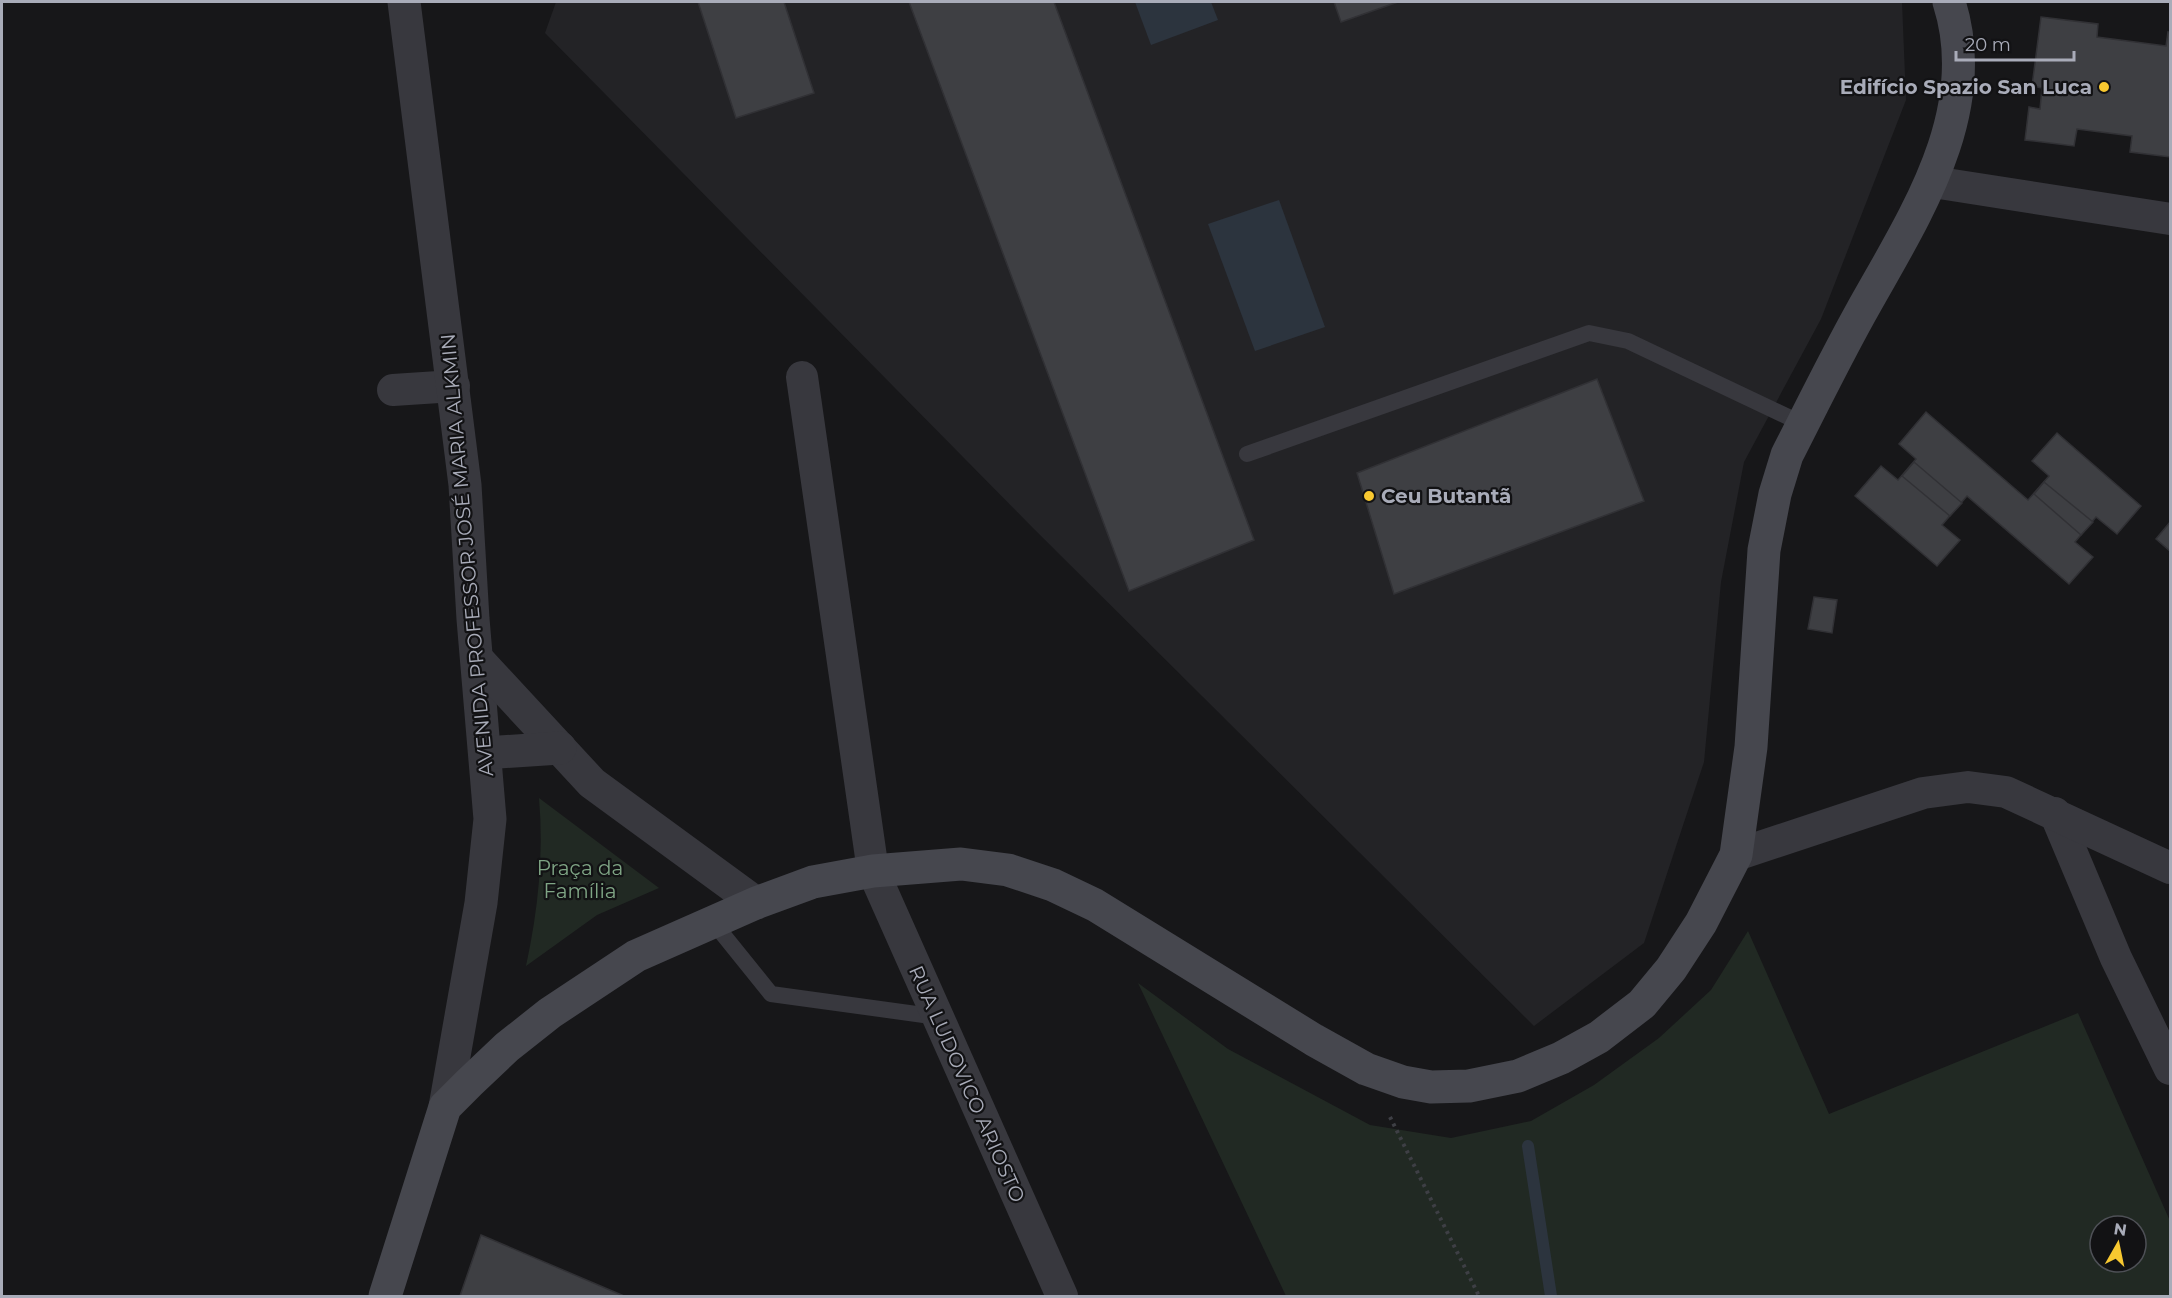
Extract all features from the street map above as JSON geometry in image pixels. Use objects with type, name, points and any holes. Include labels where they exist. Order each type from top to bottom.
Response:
[{"type":"main road","points":[[385,1296],[445,1107],[507,1047],[588,986],[636,956],[756,903],[813,882],[873,872],[961,864],[1008,870],[1053,885],[1095,905],[1314,1040],[1366,1069],[1403,1082],[1431,1087],[1469,1086],[1518,1076],[1561,1058],[1590,1042],[1642,1004],[1671,969],[1701,923],[1736,855],[1751,747],[1764,550],[1775,495],[1787,455],[1933,182],[1951,124],[1958,77],[1956,24],[1949,2]]},
{"type":"street","name":"AVENIDA PROFESSOR JOSÉ MARIA ALKMIN","points":[[404,2],[454,386],[490,819],[483,891],[445,1107]]},
{"type":"street","points":[[1933,182],[2170,219]]},
{"type":"street","name":"RUA LUDOVICO ARIOSTO","points":[[802,377],[873,872],[1062,1296]]},
{"type":"street","points":[[393,390],[454,386]]},
{"type":"street","points":[[478,660],[592,783],[756,903]]},
{"type":"street","points":[[485,753],[560,748]]},
{"type":"street","points":[[1736,855],[1923,793],[1968,787],[2006,792],[2170,868]]},
{"type":"street","points":[[2055,813],[2116,958],[2170,1069]]},
{"type":"lane","points":[[1247,454],[1589,333],[1628,341],[1803,424]]},
{"type":"lane","points":[[713,922],[771,994],[938,1017]]},
{"type":"path","points":[[1366,1069],[1479,1296]]},
{"type":"shaded area","name":"Ceu Butantã","points":[[556,2],[1902,2],[1906,100],[1821,319],[1744,462],[1721,582],[1704,762],[1644,943],[1534,1026],[1034,529],[545,33]]},
{"type":"shaded area","points":[[1135,2],[1211,2],[1218,20],[1151,45]]},
{"type":"shaded area","points":[[1279,200],[1325,327],[1255,351],[1208,224]]},
{"type":"green space","name":"Praça da Família","points":[[539,798],[659,888],[597,915],[526,966],[539,882],[541,840]]},
{"type":"green space","points":[[1748,931],[1829,1114],[2078,1013],[2170,1221],[2170,1296],[1286,1296],[1138,983],[1228,1049],[1370,1125],[1451,1138],[1531,1121],[1594,1085],[1659,1038],[1711,990]]},
{"type":"building","points":[[698,2],[784,2],[814,93],[736,118]]},
{"type":"building","points":[[909,2],[1054,2],[1254,540],[1129,591]]},
{"type":"building","points":[[1334,2],[1398,2],[1341,22]]},
{"type":"building","name":"Edifício Spazio San Luca","points":[[2041,17],[2098,24],[2097,37],[2166,46],[2168,32],[2170,33],[2170,157],[2130,152],[2132,136],[2077,129],[2074,146],[2025,140],[2029,107],[2040,109],[2042,88],[2032,86]]},
{"type":"building","points":[[1597,379],[1644,501],[1394,594],[1357,473]]},
{"type":"building","points":[[1926,412],[2028,500],[2049,476],[2032,461],[2057,433],[2141,506],[2117,534],[2096,517],[2075,542],[2093,557],[2069,584],[1967,496],[1942,525],[1960,540],[1937,566],[1855,496],[1881,466],[1898,480],[1916,459],[1899,444]]},
{"type":"building","points":[[1914,462],[1962,503],[1950,516],[1902,476]]},
{"type":"building","points":[[2044,482],[2093,522],[2081,535],[2034,494]]},
{"type":"building","points":[[2170,522],[2170,551],[2156,539]]},
{"type":"building","points":[[1814,597],[1837,600],[1832,633],[1808,629]]},
{"type":"building","points":[[481,1235],[624,1296],[460,1296]]},
{"type":"waterway","points":[[1528,1146],[1551,1296]]},
{"type":"place","name":"Edifício Spazio San Luca","points":[[2104,87]]},
{"type":"place","name":"Ceu Butantã","points":[[1369,496]]}]
